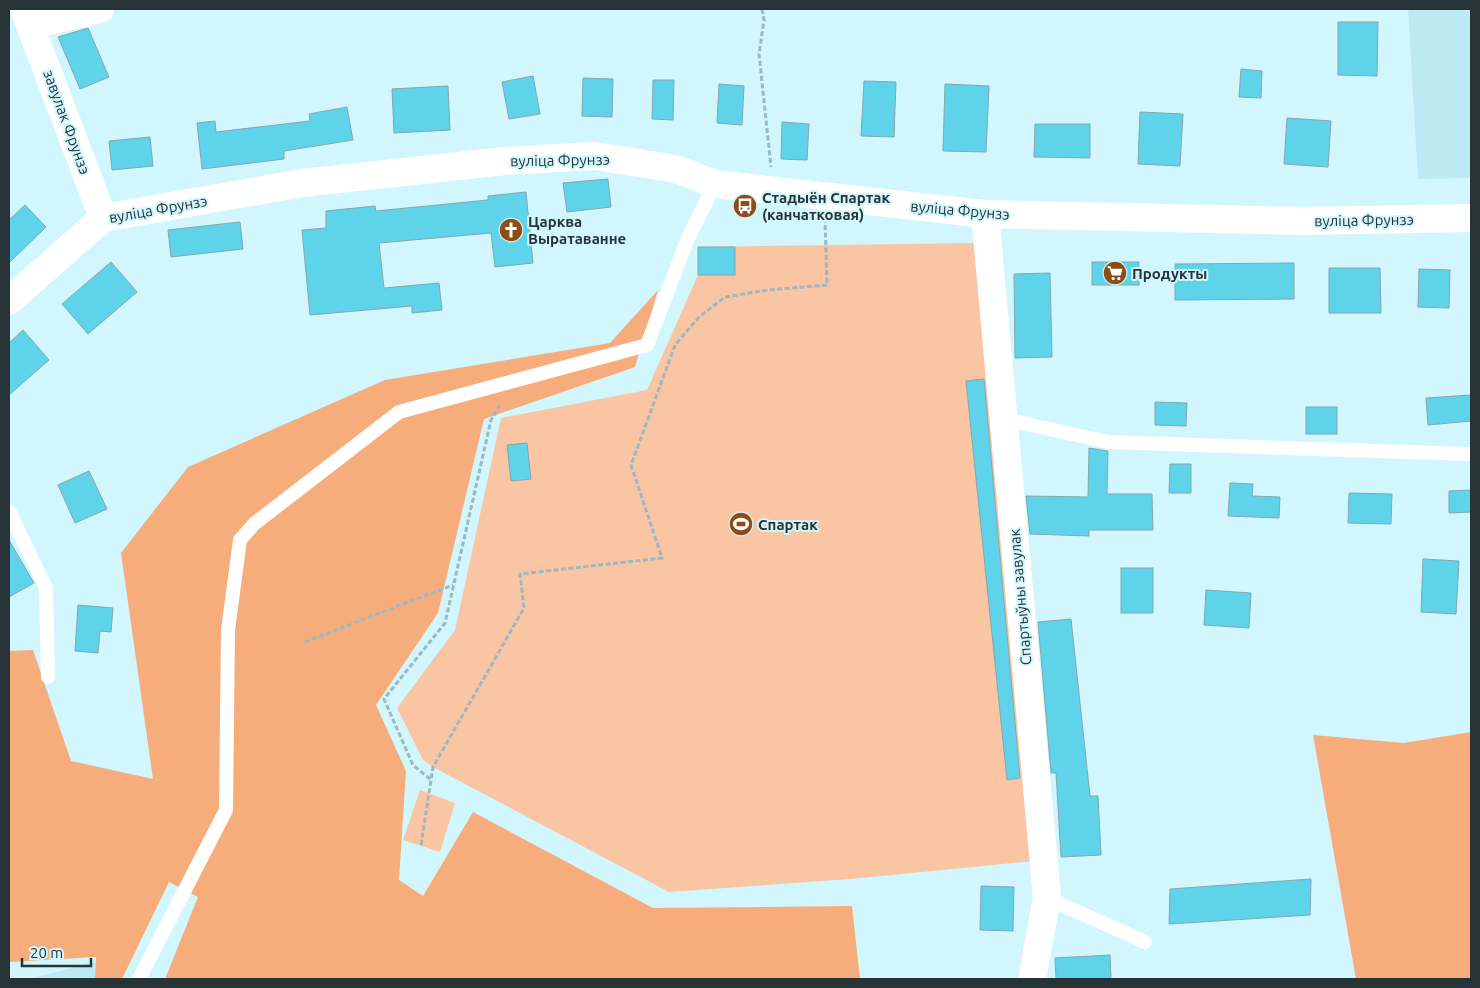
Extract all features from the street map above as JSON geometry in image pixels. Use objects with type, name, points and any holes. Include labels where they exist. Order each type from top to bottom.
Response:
[{"type":"street","name":"завулак Фрунзэ","points":[[100,9],[27,17],[102,218]]},
{"type":"street","name":"вуліца Фрунзэ","points":[[9,302],[102,218],[302,183],[505,161],[595,156],[676,169],[715,184],[985,214],[1303,221],[1471,218]]},
{"type":"street","name":"Спартыўны завулак","points":[[985,214],[1048,898],[1032,979]]},
{"type":"lane","points":[[139,979],[226,810],[228,630],[240,540],[254,524],[399,412],[647,346],[690,236],[715,184]]},
{"type":"lane","points":[[1004,419],[1108,442],[1470,454]]},
{"type":"lane","points":[[9,511],[46,588],[48,677]]},
{"type":"lane","points":[[1048,898],[1145,942]]},
{"type":"path","points":[[762,9],[764,20],[759,54],[772,190]]},
{"type":"path","points":[[421,844],[430,779],[434,767],[524,608],[520,574],[662,558],[631,465],[675,345],[699,317],[725,297],[768,290],[827,285],[825,196]]},
{"type":"path","points":[[430,779],[413,766],[384,699],[446,623],[491,420],[513,381]]},
{"type":"path","points":[[305,642],[454,585]]},
{"type":"shaded area","points":[[1408,9],[1471,9],[1471,178],[1418,179]]},
{"type":"shaded area","name":"Спартак","points":[[977,243],[1034,861],[851,879],[669,892],[423,760],[397,708],[455,630],[501,418],[647,390],[698,275],[698,247]]},
{"type":"shaded area","points":[[658,290],[635,367],[484,419],[438,613],[376,705],[406,771],[399,880],[423,896],[473,812],[653,908],[852,906],[860,979],[165,979],[198,897],[169,882],[122,979],[95,979],[96,957],[9,962],[9,651],[33,650],[71,761],[153,779],[121,553],[188,467],[385,380],[610,343]]},
{"type":"shaded area","points":[[1471,732],[1471,979],[1356,979],[1313,735],[1404,743]]},
{"type":"shaded area","points":[[420,790],[455,803],[440,852],[403,840]]},
{"type":"shaded area","points":[[110,958],[110,979],[30,979]]},
{"type":"building","points":[[1338,22],[1378,22],[1377,76],[1338,75]]},
{"type":"building","points":[[88,28],[109,77],[80,89],[58,37]]},
{"type":"building","points":[[1241,69],[1262,71],[1261,98],[1239,97]]},
{"type":"building","points":[[533,76],[540,114],[509,119],[502,82]]},
{"type":"building","points":[[583,78],[613,79],[612,117],[582,116]]},
{"type":"building","points":[[653,80],[674,80],[673,120],[652,119]]},
{"type":"building","points":[[864,81],[896,82],[894,137],[861,136]]},
{"type":"building","points":[[719,84],[744,86],[742,125],[717,123]]},
{"type":"building","points":[[945,84],[989,86],[986,152],[943,151]]},
{"type":"building","points":[[448,86],[450,130],[394,133],[392,89]]},
{"type":"building","points":[[347,107],[353,140],[284,151],[284,159],[202,169],[197,123],[215,121],[216,132],[310,121],[309,114]]},
{"type":"building","points":[[1140,112],[1183,114],[1180,166],[1138,164]]},
{"type":"building","points":[[1287,118],[1331,121],[1328,167],[1284,164]]},
{"type":"building","points":[[782,122],[809,124],[807,160],[781,159]]},
{"type":"building","points":[[1035,124],[1090,124],[1090,158],[1034,157]]},
{"type":"building","points":[[150,137],[153,166],[112,170],[109,141]]},
{"type":"building","points":[[608,179],[611,207],[567,212],[563,183]]},
{"type":"building","points":[[526,192],[533,263],[495,267],[491,233],[379,243],[384,288],[439,283],[442,310],[412,313],[412,306],[310,315],[302,230],[326,228],[326,211],[375,206],[376,211],[488,200],[488,196]]},
{"type":"building","points":[[25,205],[46,227],[9,263],[9,220]]},
{"type":"building","points":[[240,222],[243,249],[171,257],[168,230]]},
{"type":"building","points":[[698,247],[735,247],[735,275],[698,275]]},
{"type":"building","points":[[111,262],[137,292],[88,334],[62,304]]},
{"type":"building","name":"Продукты","points":[[1092,262],[1139,262],[1139,285],[1092,285]]},
{"type":"building","points":[[1294,263],[1294,299],[1175,300],[1175,264]]},
{"type":"building","points":[[1329,268],[1380,268],[1381,313],[1329,313]]},
{"type":"building","points":[[1419,269],[1450,270],[1449,308],[1418,307]]},
{"type":"building","points":[[1050,273],[1052,357],[1015,358],[1014,274]]},
{"type":"building","points":[[23,330],[49,360],[9,395],[9,343]]},
{"type":"building","points":[[984,379],[1020,778],[1007,780],[966,381]]},
{"type":"building","points":[[1471,395],[1471,421],[1428,425],[1426,398]]},
{"type":"building","points":[[1155,402],[1187,403],[1186,426],[1155,425]]},
{"type":"building","points":[[1306,407],[1337,407],[1337,434],[1306,434]]},
{"type":"building","points":[[527,443],[531,479],[511,481],[507,445]]},
{"type":"building","points":[[1089,448],[1108,451],[1107,494],[1152,494],[1153,530],[1089,530],[1089,536],[1030,534],[1026,496],[1088,497]]},
{"type":"building","points":[[1170,464],[1191,464],[1191,493],[1169,493]]},
{"type":"building","points":[[89,471],[107,509],[75,523],[58,485]]},
{"type":"building","points":[[1230,483],[1253,484],[1252,496],[1280,497],[1279,518],[1228,516]]},
{"type":"building","points":[[1471,490],[1471,512],[1449,513],[1449,491]]},
{"type":"building","points":[[1349,493],[1392,494],[1391,524],[1348,523]]},
{"type":"building","points":[[9,540],[34,583],[9,597]]},
{"type":"building","points":[[1423,559],[1459,561],[1456,614],[1421,612]]},
{"type":"building","points":[[1121,568],[1153,568],[1153,613],[1121,613]]},
{"type":"building","points":[[1206,590],[1251,593],[1249,628],[1204,625]]},
{"type":"building","points":[[78,605],[113,608],[111,632],[100,631],[98,653],[75,651]]},
{"type":"building","points":[[1071,619],[1090,796],[1098,796],[1101,855],[1061,857],[1056,773],[1051,773],[1038,622]]},
{"type":"building","points":[[1311,879],[1310,915],[1169,924],[1170,889]]},
{"type":"building","points":[[981,886],[1014,887],[1013,931],[980,930]]},
{"type":"building","points":[[1110,955],[1111,979],[1056,979],[1055,958]]},
{"type":"place","name":"Стадыён Спартак (канчатковая)","points":[[745,206]]},
{"type":"place","name":"Царква Выратаванне","points":[[511,230]]},
{"type":"place","name":"Продукты","points":[[1115,273]]},
{"type":"place","name":"Спартак","points":[[741,524]]}]
